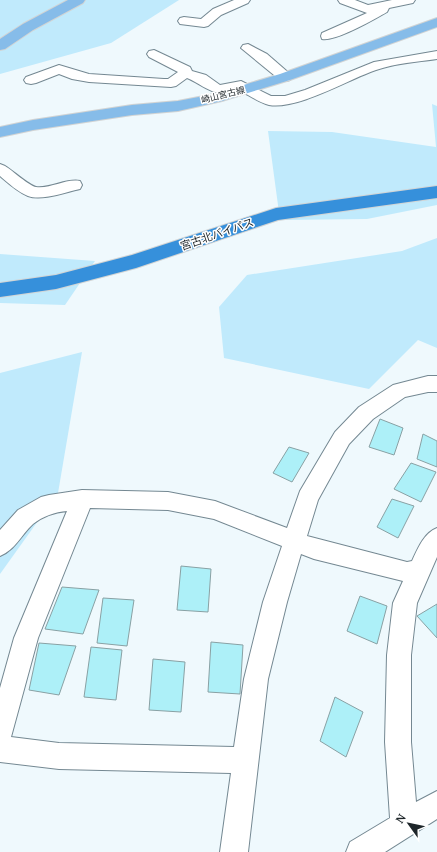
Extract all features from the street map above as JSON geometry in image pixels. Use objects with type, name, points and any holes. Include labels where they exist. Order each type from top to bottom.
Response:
[{"type":"highway","name":"宮古北バイパス","points":[[0,290],[56,282],[136,261],[276,214],[437,192]]},
{"type":"main road","points":[[0,46],[28,27],[78,0]]},
{"type":"main road","name":"崎山宮古線","points":[[0,132],[86,116],[178,106],[216,98],[285,77],[437,22]]},
{"type":"street","points":[[184,21],[204,23],[217,12],[244,0]]},
{"type":"street","points":[[344,0],[367,9],[409,0]]},
{"type":"street","points":[[327,36],[382,10],[383,8],[381,6]]},
{"type":"street","points":[[248,48],[262,57],[285,77]]},
{"type":"street","points":[[154,54],[185,70],[185,73],[201,78],[216,88],[241,85],[262,98],[272,101],[287,99],[310,92],[378,65],[437,56]]},
{"type":"street","points":[[31,80],[59,69],[77,76],[89,78],[164,83],[171,82],[185,73]]},
{"type":"street","points":[[0,169],[32,192],[52,190],[74,185]]},
{"type":"street","points":[[234,852],[256,679],[275,602],[308,498],[342,438],[366,413],[400,390],[428,384],[437,384]]},
{"type":"street","points":[[0,546],[26,517],[49,504],[82,499],[111,498],[168,501],[216,510],[314,549],[407,572],[421,570]]},
{"type":"street","points":[[0,734],[26,638],[82,499]]},
{"type":"street","points":[[404,824],[398,742],[399,654],[405,602],[421,570],[426,554],[437,538]]},
{"type":"street","points":[[0,749],[59,756],[246,760]]},
{"type":"street","points":[[360,852],[437,804]]},
{"type":"shaded area","points":[[0,0],[179,0],[111,43],[0,74]]},
{"type":"shaded area","points":[[432,104],[437,106],[437,205],[367,219],[280,220],[268,131],[332,132],[436,147]]},
{"type":"shaded area","points":[[437,238],[437,348],[418,340],[369,389],[224,358],[219,307],[247,275],[402,251]]},
{"type":"shaded area","points":[[0,254],[95,261],[65,305],[0,303]]},
{"type":"shaded area","points":[[82,352],[58,493],[0,574],[0,373]]},
{"type":"building","points":[[380,419],[403,428],[394,455],[369,447]]},
{"type":"building","points":[[423,434],[437,441],[437,467],[417,459]]},
{"type":"building","points":[[289,447],[309,453],[292,482],[273,473]]},
{"type":"building","points":[[411,463],[436,472],[421,502],[394,489]]},
{"type":"building","points":[[392,499],[414,506],[398,538],[377,527]]},
{"type":"building","points":[[181,566],[211,569],[208,612],[177,610]]},
{"type":"building","points":[[62,587],[99,590],[83,634],[45,629]]},
{"type":"building","points":[[360,596],[387,606],[377,644],[347,631]]},
{"type":"building","points":[[103,598],[134,600],[127,646],[97,643]]},
{"type":"building","points":[[437,604],[437,638],[417,616]]},
{"type":"building","points":[[211,642],[243,645],[240,694],[208,692]]},
{"type":"building","points":[[39,643],[76,646],[59,695],[29,690]]},
{"type":"building","points":[[91,647],[122,650],[116,700],[84,697]]},
{"type":"building","points":[[153,659],[185,662],[181,712],[149,710]]},
{"type":"building","points":[[335,697],[363,712],[346,757],[320,741]]}]
